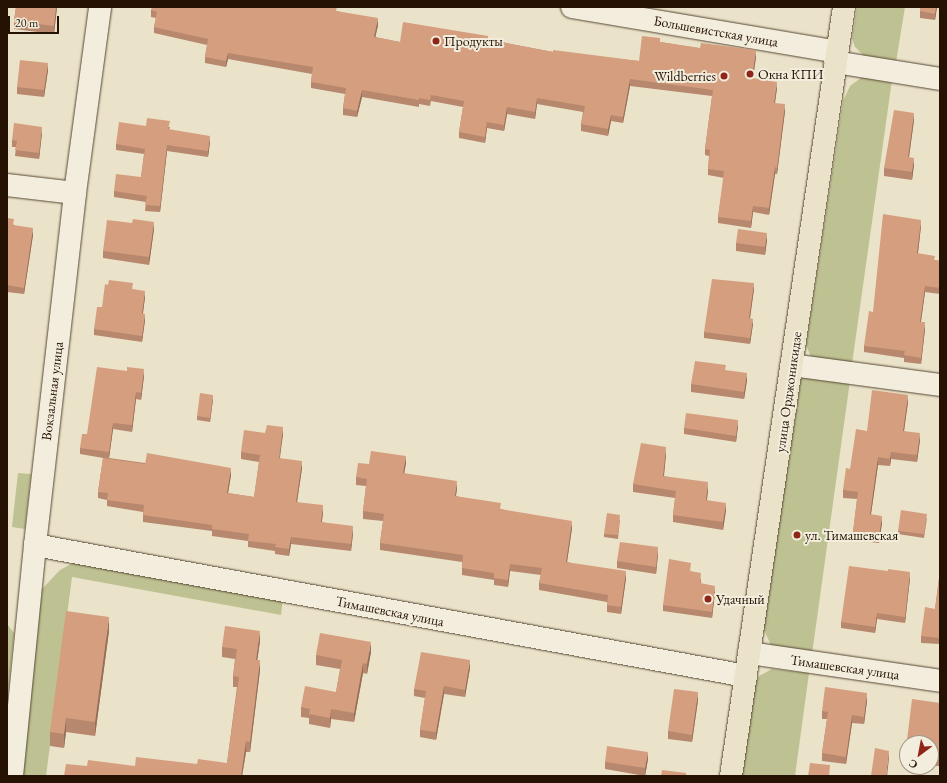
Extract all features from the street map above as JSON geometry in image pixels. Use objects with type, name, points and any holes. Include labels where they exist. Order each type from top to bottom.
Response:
[{"type":"main road","name":"улица Орджоникидзе","points":[[731,776],[844,7]]},
{"type":"street","name":"Вокзальная улица","points":[[12,776],[35,545],[75,193],[100,7]]},
{"type":"street","name":"Большевистская улица","points":[[572,7],[836,57],[940,79]]},
{"type":"street","points":[[7,185],[75,193]]},
{"type":"street","points":[[792,365],[940,385]]},
{"type":"street","name":"Тимашевская улица","points":[[35,545],[746,676]]},
{"type":"street","name":"Тимашевская улица","points":[[750,653],[940,681]]},
{"type":"green space","points":[[857,7],[905,7],[896,62],[865,57],[855,47],[852,39]]},
{"type":"green space","points":[[865,75],[892,80],[852,364],[811,357],[806,345],[843,101],[850,86]]},
{"type":"green space","points":[[807,374],[850,381],[812,654],[771,645],[763,628],[801,379]]},
{"type":"green space","points":[[18,473],[31,474],[25,529],[12,527]]},
{"type":"green space","points":[[73,563],[283,599],[281,615],[72,577],[46,776],[22,776],[42,589],[60,570]]},
{"type":"green space","points":[[7,624],[14,633],[7,702]]},
{"type":"green space","points":[[772,669],[809,673],[795,776],[741,776],[754,686],[759,676]]},
{"type":"building","points":[[16,7],[56,7],[54,26],[14,21]]},
{"type":"building","points":[[152,7],[337,7],[336,11],[378,18],[374,37],[400,42],[403,22],[488,36],[488,39],[553,52],[553,50],[639,61],[642,36],[660,38],[660,42],[700,48],[701,43],[756,50],[752,78],[777,82],[774,103],[785,104],[777,168],[775,167],[769,208],[753,206],[751,221],[718,217],[724,171],[708,169],[710,150],[705,149],[713,90],[630,79],[623,117],[611,115],[608,129],[581,124],[585,106],[537,98],[535,112],[507,107],[504,125],[487,122],[485,137],[459,132],[464,101],[431,95],[430,100],[419,98],[419,100],[362,90],[357,111],[343,108],[346,88],[311,82],[313,67],[228,53],[226,61],[205,57],[208,39],[154,27],[157,12],[151,10]]},
{"type":"building","points":[[920,7],[936,7],[935,14],[920,11]]},
{"type":"building","points":[[20,60],[48,63],[44,90],[17,87]]},
{"type":"building","points":[[894,110],[914,113],[908,157],[914,158],[912,172],[884,168]]},
{"type":"building","points":[[147,118],[170,121],[168,129],[210,136],[208,151],[167,145],[160,206],[145,205],[147,196],[114,191],[116,174],[141,177],[145,149],[116,144],[119,122],[146,126]]},
{"type":"building","points":[[14,123],[42,127],[39,153],[15,150],[17,141],[12,140]]},
{"type":"building","points":[[883,214],[921,220],[917,253],[935,256],[934,260],[940,261],[940,288],[925,286],[920,322],[925,322],[921,358],[904,355],[905,351],[864,346],[869,311],[873,312]]},
{"type":"building","points":[[7,218],[14,219],[13,225],[33,228],[24,288],[7,285]]},
{"type":"building","points":[[133,219],[154,222],[149,257],[103,251],[107,220],[132,223]]},
{"type":"building","points":[[738,229],[767,233],[765,247],[736,243]]},
{"type":"building","points":[[712,279],[754,283],[749,318],[753,319],[750,338],[704,332]]},
{"type":"building","points":[[109,280],[133,283],[132,289],[145,291],[142,313],[145,314],[142,336],[94,329],[97,307],[102,307],[105,284],[108,285]]},
{"type":"building","points":[[695,361],[726,365],[725,370],[747,373],[744,392],[691,384]]},
{"type":"building","points":[[97,367],[127,371],[127,367],[144,369],[141,393],[136,392],[132,425],[113,423],[109,452],[80,448],[82,434],[87,434]]},
{"type":"building","points":[[872,390],[908,395],[903,431],[920,433],[917,455],[891,452],[890,459],[878,457],[870,514],[882,516],[879,536],[853,532],[858,492],[843,490],[846,468],[850,469],[856,429],[867,431]]},
{"type":"building","points":[[200,393],[213,395],[210,418],[197,416]]},
{"type":"building","points":[[686,413],[738,420],[736,436],[684,428]]},
{"type":"building","points":[[267,425],[283,427],[279,458],[302,461],[296,502],[323,505],[321,522],[353,526],[351,544],[291,537],[289,549],[275,547],[276,544],[248,541],[249,534],[212,529],[212,525],[143,515],[144,505],[107,500],[108,493],[98,492],[103,458],[145,464],[147,453],[231,468],[227,493],[254,497],[260,455],[241,452],[244,430],[265,433]]},
{"type":"building","points":[[641,443],[666,447],[663,476],[708,482],[706,500],[726,503],[723,522],[673,515],[676,491],[633,484]]},
{"type":"building","points":[[371,451],[406,456],[403,473],[457,481],[455,496],[501,503],[500,509],[572,521],[566,562],[626,571],[621,607],[607,605],[608,595],[539,583],[542,568],[510,564],[508,580],[494,578],[494,573],[462,568],[463,555],[380,543],[384,514],[363,511],[367,479],[356,477],[358,463],[369,464]]},
{"type":"building","points":[[901,510],[927,514],[924,534],[898,531]]},
{"type":"building","points":[[607,513],[620,515],[618,535],[604,534]]},
{"type":"building","points":[[620,542],[658,547],[656,567],[617,561]]},
{"type":"building","points":[[669,559],[691,563],[690,571],[701,573],[700,583],[715,586],[712,612],[663,605]]},
{"type":"building","points":[[849,566],[910,572],[905,617],[877,613],[875,627],[841,622]]},
{"type":"building","points":[[940,571],[940,638],[921,636],[925,607],[935,609]]},
{"type":"building","points":[[66,611],[109,617],[95,722],[66,718],[64,734],[50,732]]},
{"type":"building","points":[[225,626],[260,631],[256,660],[260,660],[250,742],[246,741],[241,776],[64,776],[66,764],[87,766],[88,760],[135,766],[136,757],[197,764],[198,759],[227,763],[239,677],[233,676],[237,649],[222,647]]},
{"type":"building","points":[[320,633],[371,642],[367,664],[363,663],[354,713],[331,709],[330,718],[309,714],[310,709],[301,707],[305,686],[336,692],[342,660],[316,655]]},
{"type":"building","points":[[421,652],[470,660],[465,690],[444,686],[436,732],[420,730],[426,691],[414,689]]},
{"type":"building","points":[[825,687],[867,693],[864,717],[852,715],[846,757],[822,753],[828,712],[822,711]]},
{"type":"building","points":[[674,689],[698,692],[692,735],[668,731]]},
{"type":"building","points":[[912,699],[940,703],[940,760],[939,735],[908,735]]},
{"type":"building","points":[[607,746],[648,752],[645,768],[605,762]]},
{"type":"building","points":[[875,748],[889,751],[886,776],[871,776]]},
{"type":"building","points":[[810,763],[830,765],[829,776],[808,776]]},
{"type":"building","points":[[662,770],[686,773],[686,776],[661,776]]},
{"type":"place","name":"Продукты","points":[[436,41]]},
{"type":"place","name":"Окна КПИ","points":[[750,74]]},
{"type":"place","name":"Wildberries","points":[[724,76]]},
{"type":"place","name":"ул. Тимашевская","points":[[797,535]]},
{"type":"place","name":"Удачный","points":[[708,599]]}]
